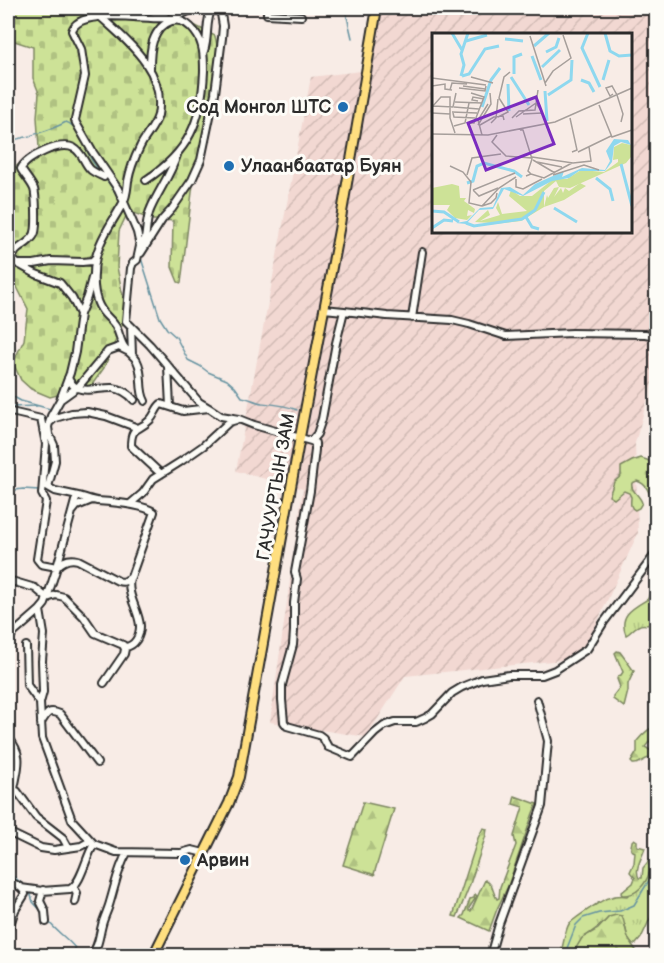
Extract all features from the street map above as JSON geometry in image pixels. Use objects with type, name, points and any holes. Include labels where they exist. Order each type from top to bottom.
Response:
[{"type":"main road","name":"ГАЧУУРТЫН ЗАМ","points":[[153,956],[229,803],[239,777],[377,8]]},
{"type":"street","points":[[91,8],[145,61],[158,91],[158,115],[141,146],[128,180],[127,195],[104,233],[90,289],[80,314],[75,352],[68,378],[51,416],[48,429],[54,445],[55,461],[48,487],[55,491],[97,501]]},
{"type":"street","points":[[142,8],[171,18]]},
{"type":"street","points":[[180,15],[188,8]]},
{"type":"street","points":[[138,258],[139,241],[118,189],[92,151],[75,120],[85,76],[81,49],[72,29],[76,23],[101,17],[120,15],[149,19],[171,18],[195,8]]},
{"type":"street","points":[[203,51],[206,46],[208,20],[212,8]]},
{"type":"street","points":[[220,8],[223,23],[222,38],[215,93],[201,160],[192,180],[133,263],[126,321],[199,402],[221,416],[239,419],[315,443],[310,491],[296,572],[293,638],[282,685],[284,722],[287,726],[319,735],[328,747],[352,757],[384,726],[395,722],[416,722],[425,718],[432,714],[452,693],[462,687],[482,679],[509,675],[542,675],[555,670],[587,649],[657,553]]},
{"type":"street","points":[[267,8],[267,14],[301,16]]},
{"type":"street","points":[[146,180],[177,153],[188,139],[197,120],[204,92],[203,51],[194,30],[175,20],[166,23],[154,38],[150,54],[150,69]]},
{"type":"street","points":[[80,314],[72,298],[57,280],[36,274],[12,260],[16,249],[31,239],[36,225],[36,196],[21,169],[23,164],[45,150],[72,147],[81,154],[92,171],[104,177]]},
{"type":"street","points":[[138,258],[145,239],[150,211],[172,169],[177,153]]},
{"type":"street","points":[[412,318],[422,252]]},
{"type":"street","points":[[18,264],[51,261],[81,262],[92,261],[97,257]]},
{"type":"street","points":[[94,269],[93,278],[97,302],[117,329],[122,343],[137,362],[140,370],[141,393],[145,401]]},
{"type":"street","points":[[324,309],[452,320],[506,336],[572,333],[657,336]]},
{"type":"street","points":[[311,441],[317,434],[322,419],[344,311]]},
{"type":"street","points":[[130,326],[130,353]]},
{"type":"street","points":[[60,400],[77,388],[108,351],[118,346],[130,353]]},
{"type":"street","points":[[168,366],[170,406]]},
{"type":"street","points":[[68,378],[77,388],[89,391],[114,388],[134,400]]},
{"type":"street","points":[[162,474],[131,446],[131,436],[135,430],[149,421],[161,404],[183,411],[209,408]]},
{"type":"street","points":[[8,412],[41,419],[46,444],[42,494],[46,501],[37,559],[41,564],[57,567]]},
{"type":"street","points":[[49,423],[55,418],[72,413],[87,412],[106,416],[138,428]]},
{"type":"street","points":[[130,504],[153,479],[203,446],[229,422],[239,419]]},
{"type":"street","points":[[47,598],[56,595],[64,597],[84,617],[95,633],[125,647],[131,647],[135,643],[140,627],[129,588],[130,578],[154,512],[147,504],[145,489]]},
{"type":"street","points":[[8,638],[40,610],[47,598],[78,495]]},
{"type":"street","points":[[71,514],[75,507],[92,500],[130,504],[151,510]]},
{"type":"street","points":[[57,567],[72,558],[118,581],[127,581],[130,578]]},
{"type":"street","points":[[8,580],[35,588],[47,598]]},
{"type":"street","points":[[8,881],[21,888],[37,891],[74,888],[93,846],[72,820],[44,747],[40,703],[43,692],[44,634],[40,610]]},
{"type":"street","points":[[26,646],[27,685],[40,703]]},
{"type":"street","points":[[104,683],[120,661],[125,647]]},
{"type":"street","points":[[490,956],[499,924],[542,806],[548,741],[537,700]]},
{"type":"street","points":[[41,723],[51,711],[60,714],[97,763]]},
{"type":"street","points":[[8,737],[18,752],[19,761],[14,790]]},
{"type":"street","points":[[8,775],[14,790],[36,817],[63,838],[68,847]]},
{"type":"street","points":[[8,832],[41,848],[54,850],[81,846],[90,841]]},
{"type":"street","points":[[90,841],[108,850],[127,853],[181,853],[192,850],[204,853]]},
{"type":"street","points":[[91,956],[99,940],[101,926],[120,867],[127,853]]},
{"type":"street","points":[[8,931],[15,910],[25,894],[21,888]]},
{"type":"street","points":[[74,888],[77,893],[75,902]]},
{"type":"street","points":[[43,890],[40,901],[45,911],[46,922]]},
{"type":"shaded area","points":[[372,8],[656,8],[656,369],[635,443],[638,533],[581,658],[405,676],[366,737],[270,722],[303,489],[236,471],[311,77],[361,71]]},
{"type":"green space","points":[[8,8],[154,8],[215,36],[218,49],[213,101],[193,184],[181,283],[178,282],[172,267],[173,221],[153,220],[131,212],[127,214],[119,231],[117,267],[125,307],[123,323],[104,368],[91,386],[50,397],[31,389],[21,380],[13,363],[24,340],[28,309],[17,287],[8,283],[8,172],[39,148],[37,117],[39,93],[33,78],[33,47],[8,39]]},
{"type":"green space","points":[[641,458],[656,464],[656,508],[652,505],[646,487],[637,481],[632,483],[632,486],[642,503],[635,510],[631,506],[629,493],[624,491],[614,499],[609,496],[614,482],[621,476],[621,467]]},
{"type":"green space","points":[[652,586],[656,587],[656,622],[650,625],[640,625],[626,635],[625,617],[632,609],[648,599]]},
{"type":"green space","points":[[617,651],[634,671],[628,684],[624,707],[613,699],[620,687],[618,676],[623,672],[615,653]]},
{"type":"green space","points":[[656,726],[656,739],[645,747],[655,753],[654,757],[633,764],[631,762],[637,752],[637,741],[648,730]]},
{"type":"green space","points":[[515,796],[537,804],[508,886],[489,931],[461,918],[475,894],[477,896],[469,908],[471,911],[485,880],[492,886],[497,899],[499,898],[500,887],[516,845],[514,836],[523,807],[513,804]]},
{"type":"green space","points":[[363,802],[394,809],[375,875],[343,865]]},
{"type":"green space","points":[[483,828],[487,829],[486,835],[469,887],[457,917],[453,916],[478,838]]},
{"type":"green space","points":[[634,839],[637,841],[637,846],[645,848],[638,867],[639,878],[642,878],[643,868],[651,858],[653,847],[656,848],[656,853],[643,885],[632,894],[622,895],[621,893],[633,883],[635,878],[630,872],[634,863],[635,852],[631,848]]},
{"type":"green space","points":[[656,855],[656,906],[636,944],[632,944],[628,939],[625,925],[609,917],[580,942],[575,955],[560,956],[569,924],[605,899],[627,896],[651,870]]},
{"type":"green space","points":[[622,916],[629,940],[639,955],[575,955],[582,938],[598,929],[609,917]]},
{"type":"waterway","points":[[345,8],[352,38]]},
{"type":"waterway","points":[[8,140],[37,134],[66,122],[78,132],[91,159],[101,173]]},
{"type":"waterway","points":[[106,179],[119,198]]},
{"type":"waterway","points":[[130,224],[137,245]]},
{"type":"waterway","points":[[141,258],[160,318],[176,337],[188,360],[227,380],[242,397],[297,410]]},
{"type":"waterway","points":[[8,394],[21,401],[50,409]]},
{"type":"waterway","points":[[8,407],[37,406]]},
{"type":"waterway","points":[[8,491],[39,490]]},
{"type":"waterway","points":[[564,956],[576,925],[583,918],[599,913],[620,911],[634,905],[656,869]]},
{"type":"waterway","points":[[8,872],[25,886]]},
{"type":"waterway","points":[[30,892],[33,902],[43,913]]},
{"type":"waterway","points":[[49,922],[75,948],[75,956]]},
{"type":"place","name":"Сод Монгол ШТС","points":[[343,107]]},
{"type":"place","name":"Улаанбаатар Буян","points":[[229,166]]},
{"type":"place","name":"Арвин","points":[[185,860]]}]
